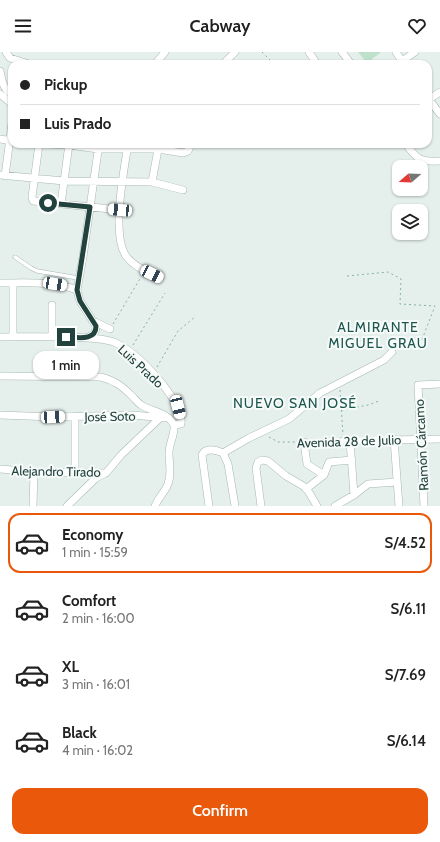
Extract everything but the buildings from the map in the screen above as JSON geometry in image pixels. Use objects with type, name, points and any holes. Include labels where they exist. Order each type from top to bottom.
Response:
[{"type":"street","points":[[6,52],[10,58],[16,60]]},
{"type":"street","points":[[158,60],[165,52]]},
{"type":"street","points":[[227,60],[235,52]]},
{"type":"street","points":[[405,60],[415,52]]},
{"type":"street","points":[[0,71],[4,88],[8,92]]},
{"type":"street","points":[[0,94],[8,101]]},
{"type":"street","points":[[432,104],[440,114]]},
{"type":"street","points":[[9,148],[2,176],[64,181],[122,183],[152,182],[183,190]]},
{"type":"street","points":[[38,148],[32,197],[33,201],[120,210]]},
{"type":"street","points":[[62,204],[69,148]]},
{"type":"street","points":[[86,338],[94,335],[96,326],[80,301],[77,290],[98,148]]},
{"type":"street","points":[[128,148],[122,183],[120,210],[121,244],[126,256],[132,262],[160,278]]},
{"type":"street","points":[[152,182],[159,148]]},
{"type":"street","points":[[163,148],[183,153],[188,152],[190,148]]},
{"type":"street","points":[[409,148],[412,153],[424,162],[440,161]]},
{"type":"street","points":[[0,283],[66,285],[77,290]]},
{"type":"street","points":[[13,283],[13,337]]},
{"type":"street","points":[[52,304],[52,337]]},
{"type":"street","points":[[93,321],[110,329]]},
{"type":"street","name":"Luis Prado","points":[[0,337],[86,338],[115,342],[129,352],[153,374],[171,395],[178,407],[181,423],[173,422]]},
{"type":"street","points":[[223,453],[249,438],[289,419],[320,393],[384,360],[391,350]]},
{"type":"street","points":[[0,376],[100,377],[108,379],[123,386],[140,405],[161,414],[173,422],[174,434],[168,453],[170,473],[168,483],[155,506]]},
{"type":"street","name":"Ramón Cárcamo","points":[[424,506],[418,385],[440,384]]},
{"type":"street","name":"José Soto","points":[[0,415],[92,417],[105,415],[127,415],[161,417],[173,422]]},
{"type":"street","points":[[74,416],[75,473]]},
{"type":"street","name":"Alejandro Tirado","points":[[0,469],[34,472],[106,473],[126,450],[161,417]]},
{"type":"street","name":"Avenida 28 de Julio","points":[[346,441],[440,438]]},
{"type":"street","points":[[394,439],[399,506]]},
{"type":"street","points":[[346,441],[352,460],[354,495]]},
{"type":"street","points":[[304,442],[307,464],[324,475]]},
{"type":"street","points":[[209,506],[202,456],[204,452],[210,450],[217,450],[223,453],[228,464],[234,506]]},
{"type":"street","points":[[306,489],[324,475],[329,462],[352,460]]},
{"type":"street","points":[[261,506],[256,472],[257,465],[260,461],[268,461],[286,476],[306,489],[317,506]]},
{"type":"street","points":[[33,506],[34,472]]},
{"type":"street","points":[[67,506],[96,478],[106,473]]},
{"type":"street","points":[[335,506],[354,495],[368,484],[397,482]]},
{"type":"lane","points":[[15,257],[37,271],[78,278]]},
{"type":"path","points":[[262,52],[270,60]]},
{"type":"path","points":[[110,329],[145,270]]},
{"type":"path","points":[[347,276],[388,272],[401,279],[400,304],[435,306],[421,342],[405,345],[392,340],[391,350]]},
{"type":"path","points":[[129,352],[165,293]]},
{"type":"path","points":[[153,374],[178,331],[196,316]]},
{"type":"path","points":[[339,384],[346,441]]},
{"type":"path","points":[[342,410],[380,401]]},
{"type":"path","name":"Avenida 28 de Julio","points":[[261,432],[278,442],[346,441]]},
{"type":"green space","points":[[358,52],[381,52],[371,60],[365,60]]},
{"type":"district","name":"ALMIRANTE MIGUEL GRAU","points":[[378,336]]},
{"type":"district","name":"NUEVO SAN JOSÉ","points":[[295,403]]},
{"type":"route","points":[[48,203],[90,207],[77,290],[80,301],[96,326],[96,331],[94,335],[86,338],[66,337]]}]
